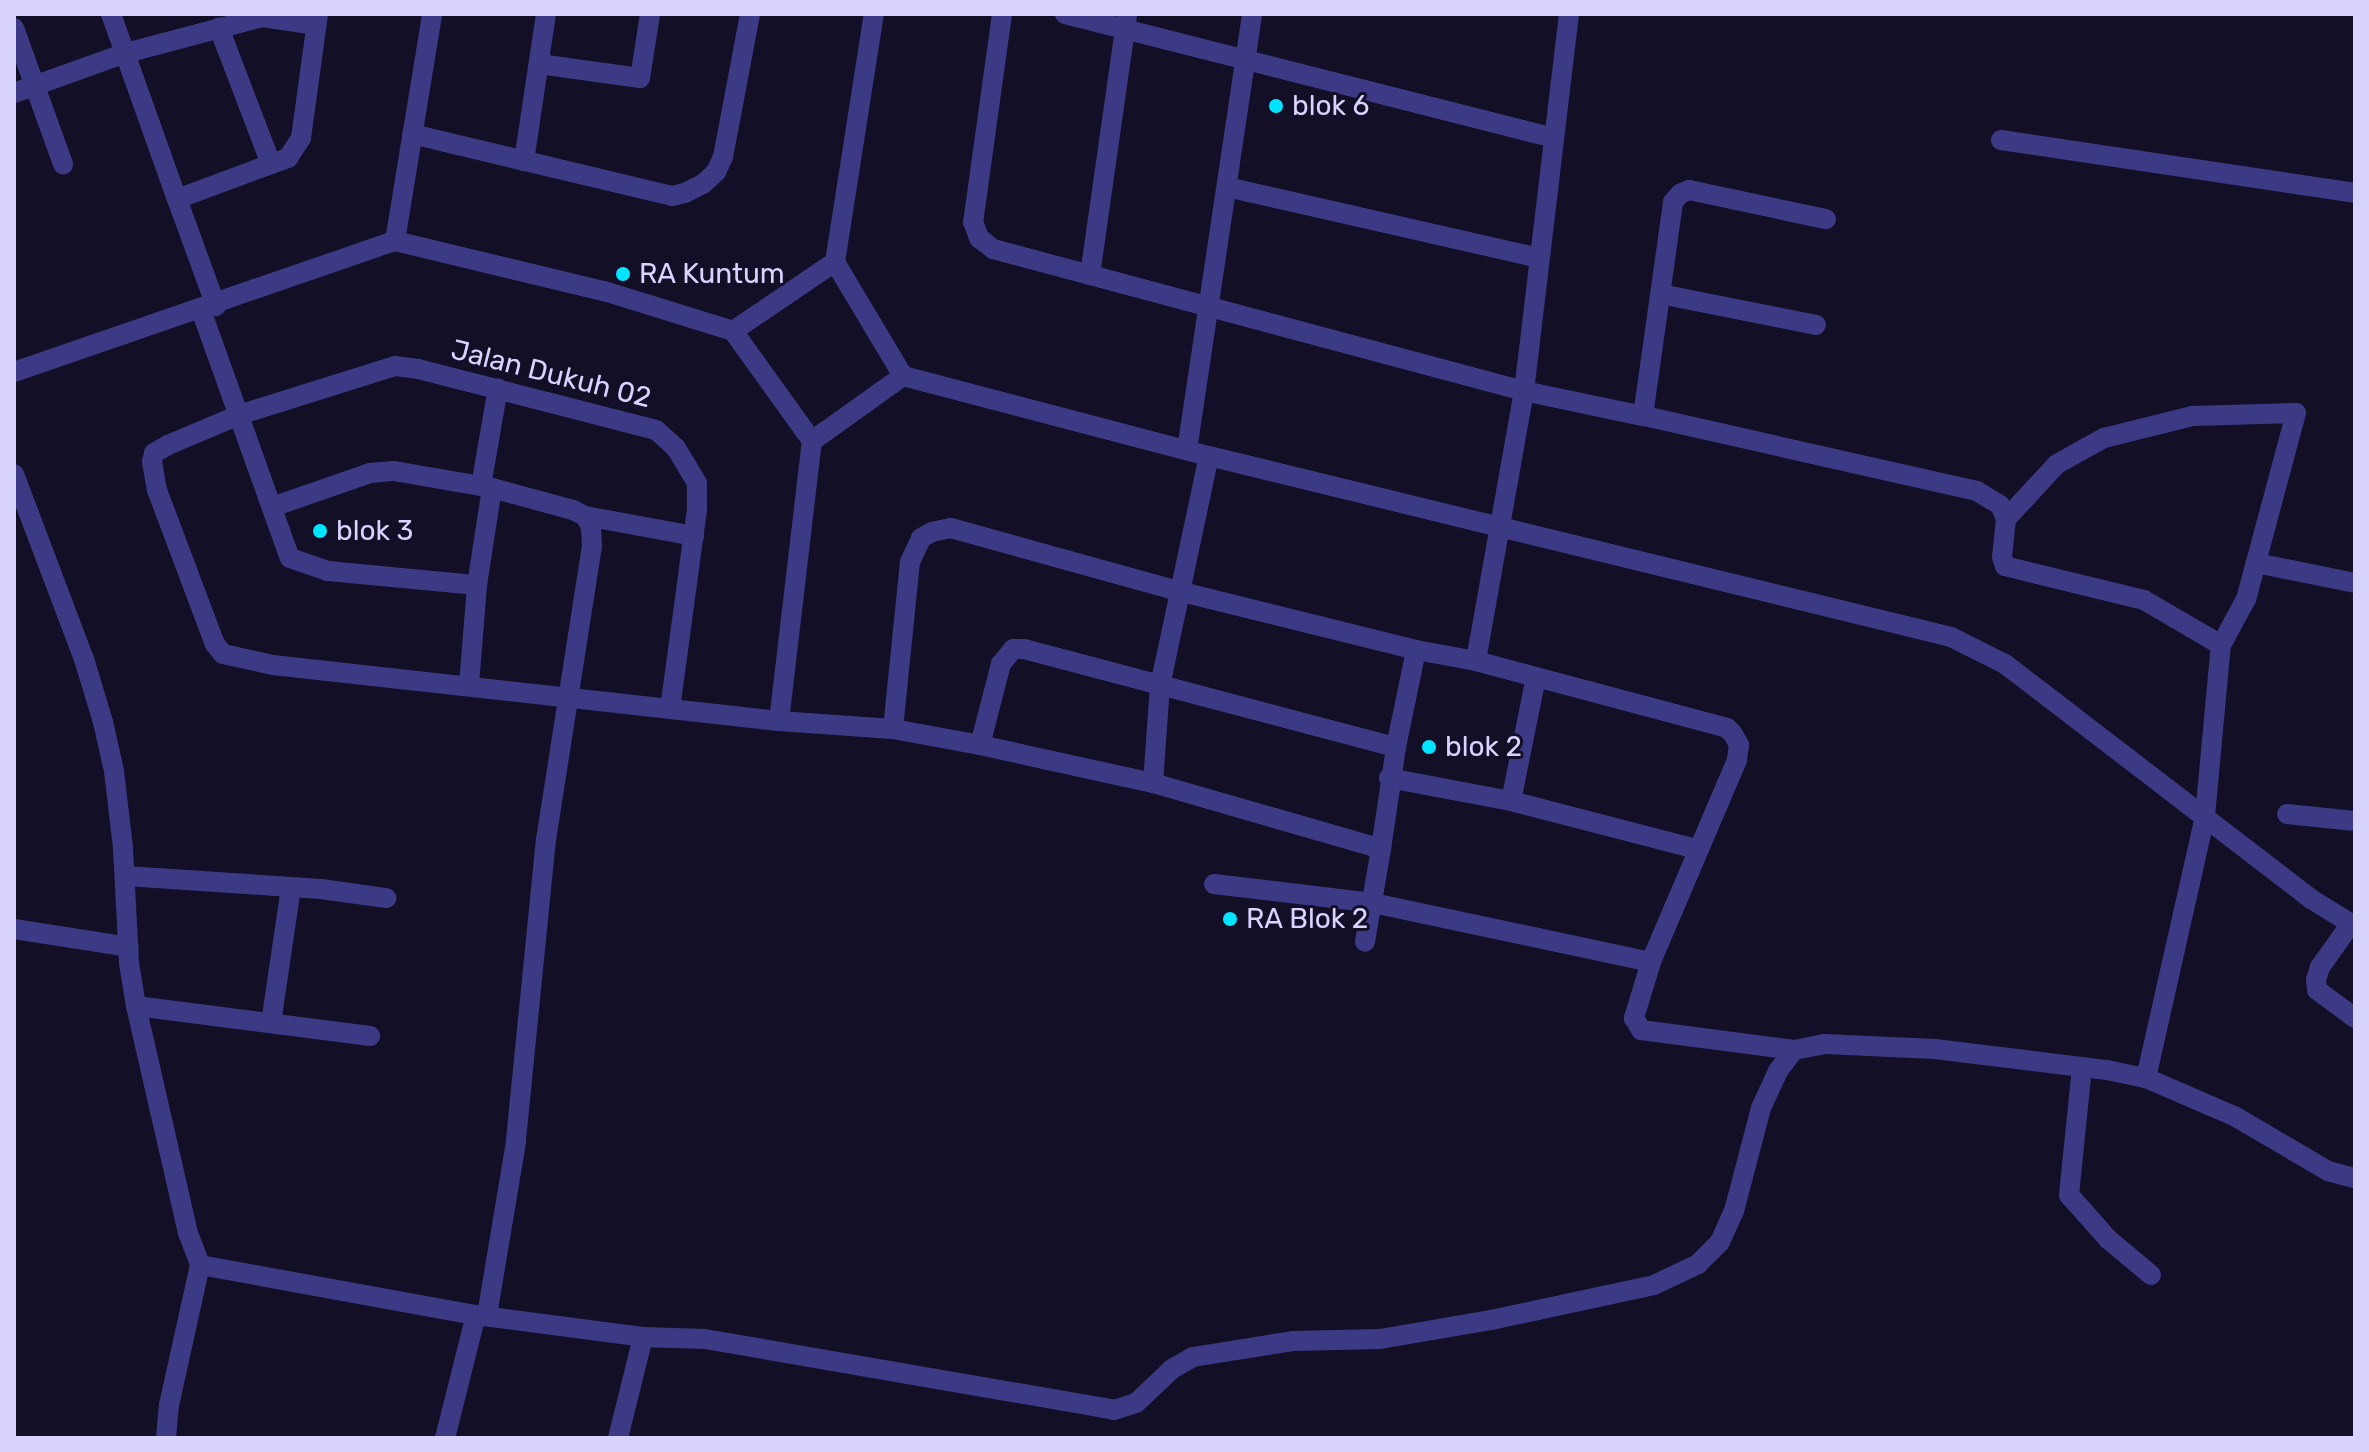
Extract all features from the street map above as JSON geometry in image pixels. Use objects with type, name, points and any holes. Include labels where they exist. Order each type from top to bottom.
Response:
[{"type":"street","points":[[111,14],[177,199],[239,415],[290,558],[300,564],[328,571],[477,585]]},
{"type":"street","points":[[395,241],[432,14]]},
{"type":"street","points":[[524,161],[546,14]]},
{"type":"street","points":[[539,64],[640,78],[650,14]]},
{"type":"street","points":[[412,134],[672,196],[703,184],[716,172],[723,157],[750,14]]},
{"type":"street","points":[[874,14],[835,262],[903,376],[1209,456],[1951,637],[1978,647],[2068,709],[2352,925],[2320,967],[2316,980],[2317,990],[2355,1018]]},
{"type":"street","points":[[1002,14],[973,222],[979,238],[993,249],[1524,391],[1977,491],[2000,505],[2006,519],[2002,557],[2005,566],[2144,600],[2221,645]]},
{"type":"street","points":[[1065,14],[1126,22],[1245,60],[1554,138]]},
{"type":"street","points":[[1187,450],[1252,14]]},
{"type":"street","points":[[1476,661],[1524,391],[1566,15]]},
{"type":"street","points":[[14,93],[126,53],[262,17],[317,20],[301,138],[288,158],[177,199]]},
{"type":"street","points":[[1090,275],[1126,22]]},
{"type":"street","points":[[14,28],[63,164]]},
{"type":"street","points":[[219,28],[271,164]]},
{"type":"street","points":[[2001,140],[2355,193]]},
{"type":"street","points":[[1227,187],[1539,258]]},
{"type":"street","points":[[1643,416],[1673,202],[1680,194],[1689,190],[1826,219]]},
{"type":"street","points":[[14,372],[208,308],[395,241],[604,291],[733,331],[812,441],[779,721]]},
{"type":"street","points":[[733,331],[835,262]]},
{"type":"street","points":[[1660,294],[1816,325]]},
{"type":"street","name":"Jalan Dukuh 02","points":[[469,685],[262,663],[223,654],[215,644],[157,490],[152,462],[154,453],[239,415],[395,366],[498,388],[656,430],[676,448],[697,483],[694,536],[670,709]]},
{"type":"street","points":[[812,441],[903,376]]},
{"type":"street","points":[[498,388],[469,685],[779,721],[893,729],[1153,783],[1381,849]]},
{"type":"street","points":[[2006,519],[2057,464],[2104,438],[2192,416],[2296,413],[2246,599],[2221,645],[2205,816],[2146,1078]]},
{"type":"street","points":[[1153,783],[1160,686],[1209,456]]},
{"type":"street","points":[[272,507],[370,473],[394,471],[486,487],[556,503],[585,516],[694,536]]},
{"type":"street","points":[[14,474],[84,659],[103,722],[114,771],[136,1006],[188,1233],[200,1265],[169,1405],[166,1438]]},
{"type":"street","points":[[445,1438],[481,1315],[516,1142],[532,957],[567,697],[592,546],[591,527],[585,516]]},
{"type":"street","points":[[893,729],[910,562],[921,538],[951,528],[1182,592],[1416,650],[1476,661],[1727,728],[1739,745],[1737,760],[1651,962],[1634,1018],[1641,1030],[1794,1050],[1825,1044],[1935,1049],[2146,1078],[2236,1117],[2328,1171],[2355,1178]]},
{"type":"street","points":[[2256,563],[2355,583]]},
{"type":"street","points":[[980,745],[1001,664],[1013,649],[1024,649],[1396,747]]},
{"type":"street","points":[[1365,942],[1389,778],[1416,650]]},
{"type":"street","points":[[1511,801],[1536,677]]},
{"type":"street","points":[[1389,778],[1511,801],[1697,849]]},
{"type":"street","points":[[2287,814],[2355,821]]},
{"type":"street","points":[[126,876],[291,887],[386,898]]},
{"type":"street","points":[[1214,884],[1373,903],[1651,962]]},
{"type":"street","points":[[271,1023],[291,887]]},
{"type":"street","points":[[14,929],[129,947]]},
{"type":"street","points":[[136,1006],[370,1036]]},
{"type":"street","points":[[200,1265],[481,1315],[643,1337],[705,1339],[1114,1410],[1136,1403],[1172,1369],[1193,1357],[1293,1341],[1380,1339],[1491,1320],[1654,1285],[1698,1264],[1720,1242],[1734,1211],[1761,1108],[1778,1071],[1794,1050]]},
{"type":"street","points":[[2082,1067],[2069,1195],[2108,1239],[2151,1275]]},
{"type":"street","points":[[618,1438],[643,1337]]},
{"type":"place","name":"blok 6","points":[[1276,106]]},
{"type":"place","name":"RA Kuntum","points":[[623,274]]},
{"type":"place","name":"blok 3","points":[[320,531]]},
{"type":"place","name":"blok 2","points":[[1429,747]]},
{"type":"place","name":"RA Blok 2","points":[[1230,919]]}]
